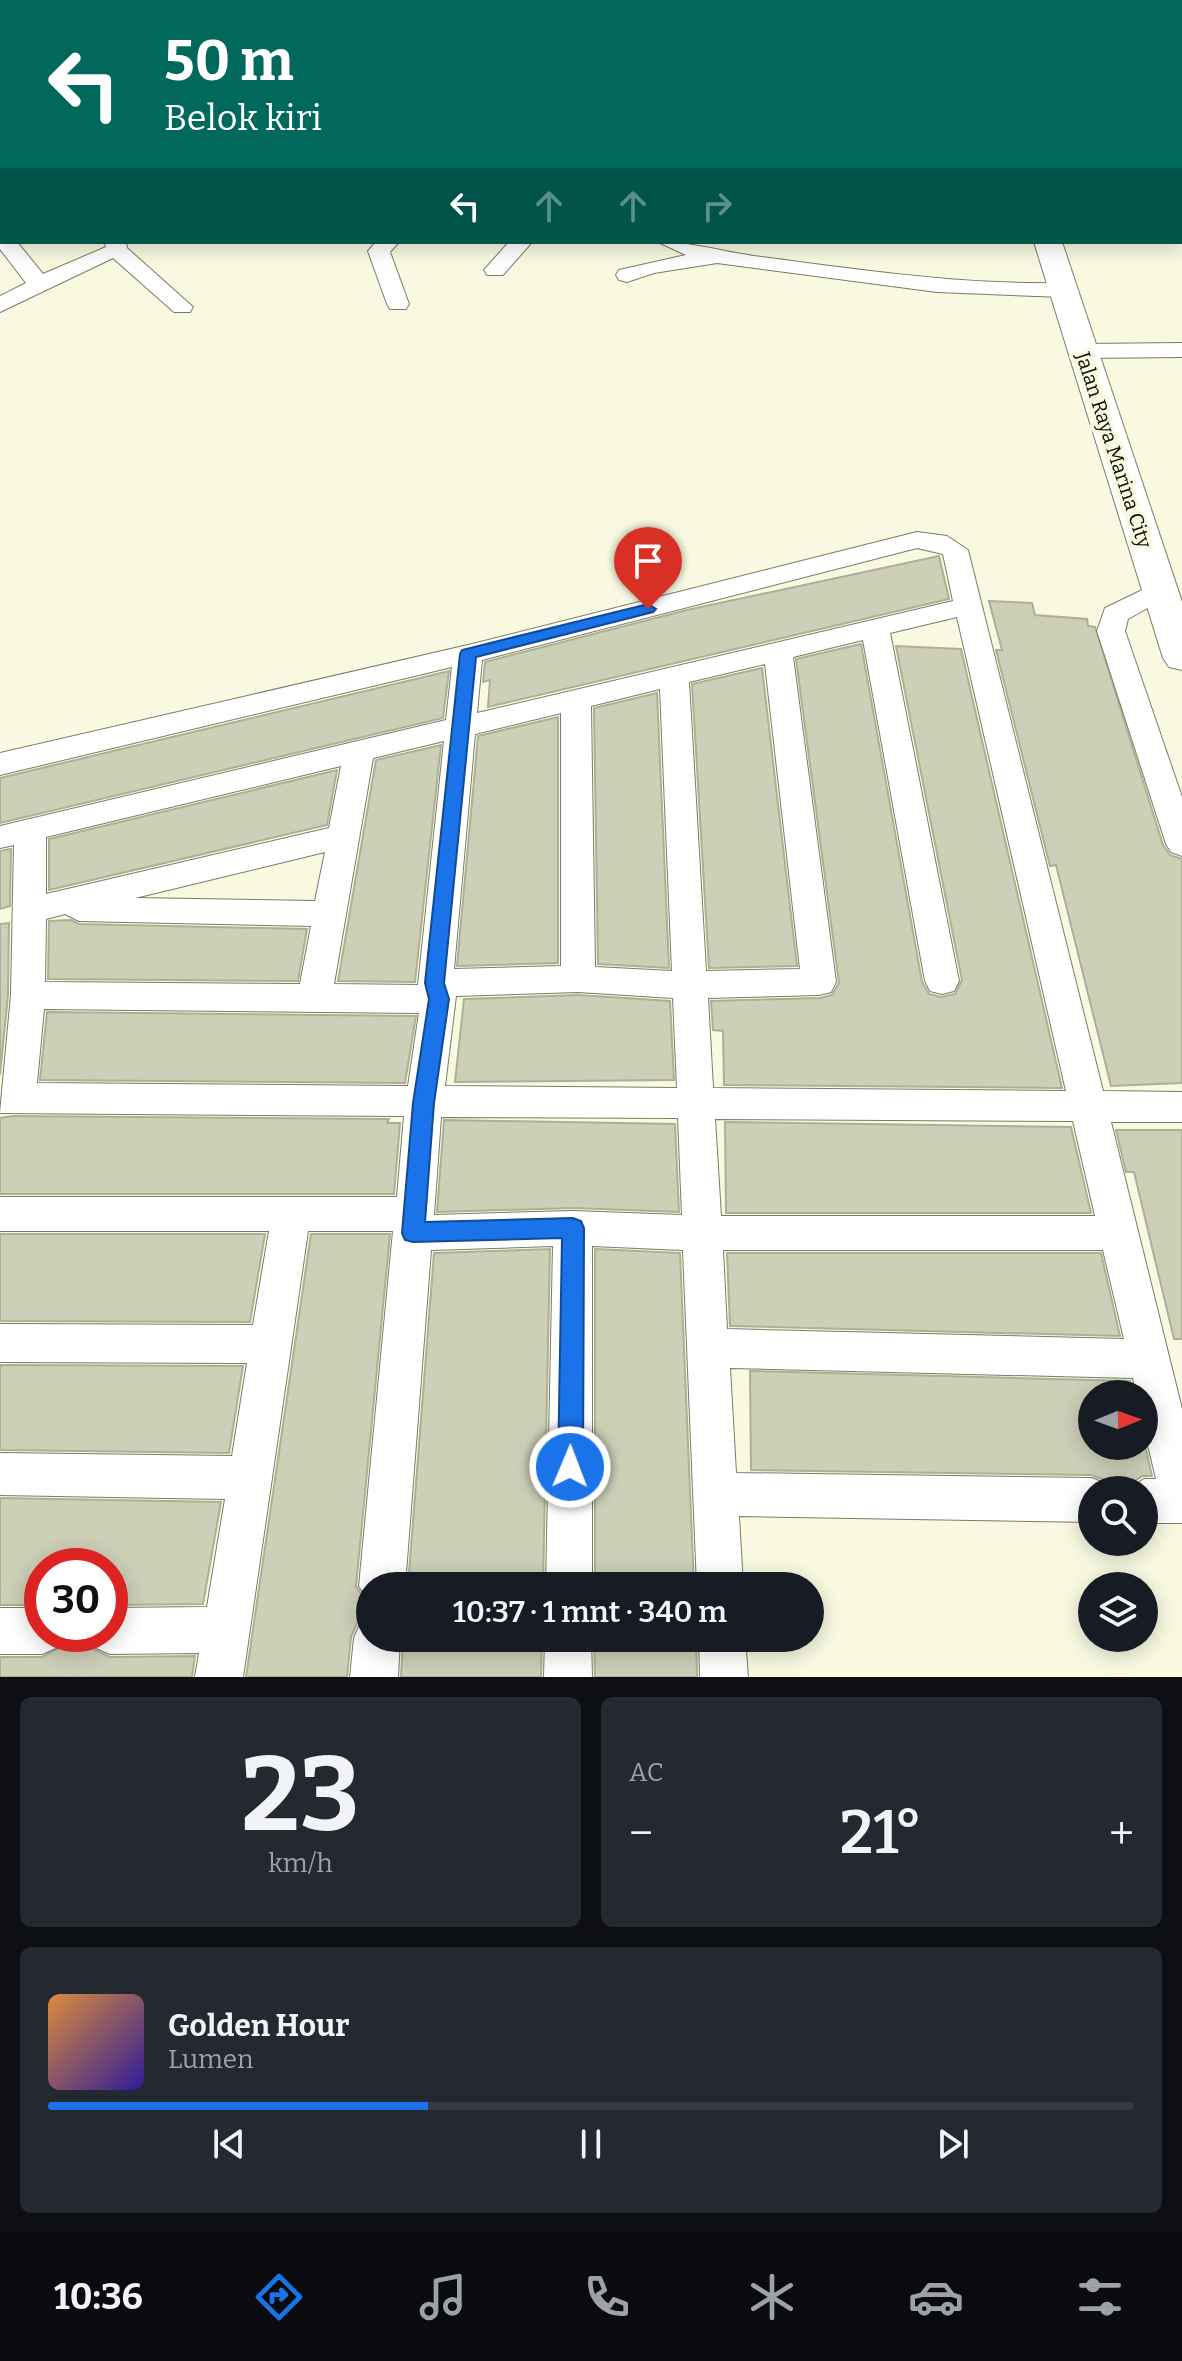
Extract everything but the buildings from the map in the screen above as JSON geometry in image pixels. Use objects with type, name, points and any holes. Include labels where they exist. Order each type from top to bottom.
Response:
[{"type":"main road","name":"Jalan Raya Marina City","points":[[1049,244],[1182,658]]},
{"type":"street","points":[[7,244],[27,272],[42,285]]},
{"type":"street","points":[[386,244],[379,251],[398,304]]},
{"type":"street","points":[[495,270],[519,244]]},
{"type":"street","points":[[674,244],[713,258],[929,284],[1023,292],[1063,290]]},
{"type":"street","points":[[0,305],[116,246],[182,307]]},
{"type":"street","points":[[627,275],[650,267],[713,258]]},
{"type":"street","points":[[1083,351],[1182,350]]},
{"type":"street","points":[[0,764],[468,654],[917,540],[938,542],[955,550],[1182,1499],[1158,1500]]},
{"type":"street","points":[[1159,590],[1115,614],[1111,631],[1182,844]]},
{"type":"street","points":[[968,606],[15,833],[29,910],[28,995],[8,1098],[1182,1107]]},
{"type":"street","points":[[875,628],[942,981]]},
{"type":"street","points":[[28,995],[315,996],[437,991],[578,979],[688,985],[819,982],[778,651]]},
{"type":"street","points":[[383,1572],[424,1103],[468,654]]},
{"type":"street","points":[[674,675],[693,1105],[719,1572]]},
{"type":"street","points":[[576,699],[578,979]]},
{"type":"street","points":[[315,996],[359,751]]},
{"type":"street","points":[[29,910],[342,836]]},
{"type":"street","points":[[29,910],[328,914]]},
{"type":"street","points":[[0,1214],[291,1214],[414,1224],[702,1233],[1118,1233]]},
{"type":"street","points":[[219,1677],[291,1214]]},
{"type":"street","points":[[569,1572],[573,1228]]},
{"type":"street","points":[[0,1343],[270,1344]]},
{"type":"street","points":[[708,1348],[1150,1359]]},
{"type":"street","points":[[0,1474],[250,1478]]},
{"type":"street","points":[[716,1494],[1078,1500]]},
{"type":"street","points":[[128,1631],[226,1630]]},
{"type":"street","points":[[0,1631],[24,1631]]},
{"type":"street","points":[[374,1677],[376,1652]]},
{"type":"street","points":[[568,1652],[568,1677]]},
{"type":"street","points":[[723,1652],[724,1677]]},
{"type":"route","points":[[570,1467],[573,1228],[413,1233],[424,1103],[435,1040],[439,999],[435,983],[468,654],[648,609]]}]
